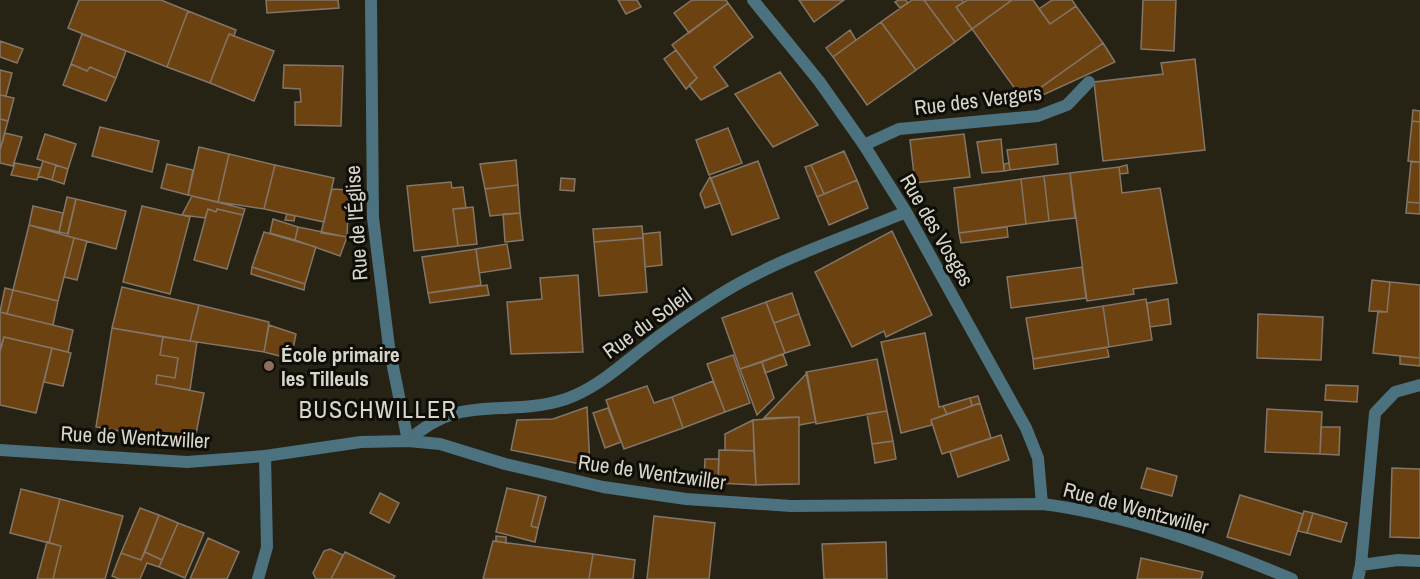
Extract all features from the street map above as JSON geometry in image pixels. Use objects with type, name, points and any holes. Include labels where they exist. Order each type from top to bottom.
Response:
[{"type":"street","name":"Rue de l'Église","points":[[371,0],[372,218],[388,347],[408,441]]},
{"type":"street","name":"Rue des Vosges","points":[[753,0],[819,81],[864,145],[906,212],[1026,428],[1038,458],[1042,504]]},
{"type":"street","name":"Rue des Vergers","points":[[864,145],[898,129],[1038,116],[1067,105],[1089,82]]},
{"type":"street","name":"Rue du Soleil","points":[[408,441],[425,426],[453,413],[534,407],[584,392],[722,293],[763,272],[906,212]]},
{"type":"street","points":[[1358,579],[1375,413],[1395,392],[1420,385]]},
{"type":"street","name":"Rue de Wentzwiller","points":[[0,450],[169,462],[265,456],[361,442],[408,441],[440,444],[505,465],[592,485],[686,499],[790,506],[1042,504],[1077,508],[1114,518],[1229,554],[1293,579]]},
{"type":"street","points":[[258,579],[267,547],[265,456]]},
{"type":"street","points":[[1361,565],[1398,560],[1420,561]]},
{"type":"building","points":[[79,0],[161,0],[188,11],[167,67],[68,28]]},
{"type":"building","points":[[266,0],[338,0],[339,8],[267,13]]},
{"type":"building","points":[[618,0],[637,0],[641,7],[626,14]]},
{"type":"building","points":[[692,0],[726,0],[728,3],[689,33],[674,13]]},
{"type":"building","points":[[799,0],[844,0],[814,22]]},
{"type":"building","points":[[906,0],[908,3],[900,8],[895,2]]},
{"type":"building","points":[[912,0],[924,0],[955,42],[916,70],[881,22]]},
{"type":"building","points":[[924,0],[962,0],[964,2],[956,7],[972,29],[955,42]]},
{"type":"building","points":[[967,0],[1012,0],[972,29],[956,7]]},
{"type":"building","points":[[1012,0],[1033,0],[1050,24],[1076,6],[1103,43],[1023,100],[972,29]]},
{"type":"building","points":[[1052,0],[1072,0],[1076,6],[1050,24],[1039,9]]},
{"type":"building","points":[[1143,0],[1176,0],[1174,51],[1141,49]]},
{"type":"building","points":[[728,3],[753,37],[714,67],[728,86],[701,100],[689,85],[697,78],[672,45]]},
{"type":"building","points":[[188,11],[236,30],[234,36],[229,34],[210,83],[167,67]]},
{"type":"building","points":[[881,22],[916,70],[867,105],[833,57]]},
{"type":"building","points":[[850,30],[856,40],[833,57],[826,48]]},
{"type":"building","points":[[82,34],[126,51],[116,78],[90,67],[87,71],[71,64]]},
{"type":"building","points":[[229,34],[274,51],[254,101],[210,83]]},
{"type":"building","points":[[0,41],[23,49],[17,63],[0,57]]},
{"type":"building","points":[[1103,43],[1115,62],[1034,99],[1032,94]]},
{"type":"building","points":[[676,50],[697,78],[686,89],[664,59]]},
{"type":"building","points":[[1195,59],[1205,150],[1103,161],[1094,82],[1163,74],[1161,63]]},
{"type":"building","points":[[71,64],[87,71],[90,67],[116,78],[106,101],[63,85]]},
{"type":"building","points":[[284,65],[343,66],[341,126],[295,125],[295,102],[301,102],[300,89],[283,88]]},
{"type":"building","points":[[0,70],[12,73],[6,96],[0,95]]},
{"type":"building","points":[[780,72],[818,125],[773,147],[735,94]]},
{"type":"building","points":[[0,95],[14,98],[8,121],[0,119]]},
{"type":"building","points":[[1413,110],[1420,111],[1420,122],[1412,121]]},
{"type":"building","points":[[0,119],[8,121],[0,150]]},
{"type":"building","points":[[1412,121],[1420,122],[1420,162],[1408,161]]},
{"type":"building","points":[[100,127],[159,141],[152,172],[92,156]]},
{"type":"building","points":[[728,128],[742,163],[709,175],[696,140]]},
{"type":"building","points":[[5,133],[22,137],[13,166],[0,163],[0,150]]},
{"type":"building","points":[[45,134],[76,144],[68,169],[37,159]]},
{"type":"building","points":[[964,134],[970,177],[915,183],[910,140]]},
{"type":"building","points":[[1001,139],[1004,171],[982,173],[977,142]]},
{"type":"building","points":[[1056,144],[1058,164],[1010,170],[1007,150]]},
{"type":"building","points":[[199,147],[229,154],[218,202],[188,195]]},
{"type":"building","points":[[844,151],[857,180],[824,194],[811,165]]},
{"type":"building","points":[[229,154],[275,165],[264,209],[218,202]]},
{"type":"building","points":[[516,160],[518,185],[485,189],[480,164]]},
{"type":"building","points":[[43,161],[56,165],[52,180],[38,176]]},
{"type":"building","points":[[758,161],[779,218],[732,235],[711,178]]},
{"type":"building","points":[[1411,162],[1420,162],[1420,203],[1407,202]]},
{"type":"building","points":[[15,163],[41,168],[37,180],[11,175]]},
{"type":"building","points":[[1009,163],[1010,170],[1004,171],[1004,164]]},
{"type":"building","points":[[167,164],[193,170],[188,195],[161,188]]},
{"type":"building","points":[[56,165],[68,169],[64,184],[52,180]]},
{"type":"building","points":[[275,165],[334,178],[324,222],[264,209]]},
{"type":"building","points":[[811,165],[824,194],[817,197],[805,167]]},
{"type":"building","points":[[1127,165],[1128,173],[1120,174],[1119,167]]},
{"type":"building","points":[[1119,167],[1122,193],[1160,188],[1177,283],[1133,289],[1134,294],[1087,301],[1070,173]]},
{"type":"building","points":[[1070,173],[1075,218],[1049,221],[1044,176]]},
{"type":"building","points":[[1044,176],[1049,221],[1026,224],[1021,179]]},
{"type":"building","points":[[710,177],[720,203],[705,208],[700,194]]},
{"type":"building","points":[[561,178],[575,179],[574,191],[560,190]]},
{"type":"building","points":[[1021,179],[1026,224],[959,233],[954,188]]},
{"type":"building","points":[[857,180],[868,208],[829,225],[817,197]]},
{"type":"building","points":[[451,182],[452,188],[463,187],[466,208],[453,209],[458,246],[414,251],[407,186]]},
{"type":"building","points":[[518,185],[520,213],[490,216],[485,189]]},
{"type":"building","points":[[332,189],[349,190],[347,237],[321,233]]},
{"type":"building","points":[[192,196],[245,209],[243,215],[208,209],[205,218],[182,215]]},
{"type":"building","points":[[67,197],[76,199],[68,234],[59,232]]},
{"type":"building","points":[[76,199],[126,211],[116,249],[67,236]]},
{"type":"building","points":[[1407,202],[1420,203],[1420,214],[1406,213]]},
{"type":"building","points":[[33,206],[63,213],[59,232],[29,225]]},
{"type":"building","points":[[142,206],[190,217],[170,294],[123,282]]},
{"type":"building","points":[[473,207],[477,244],[458,246],[453,209]]},
{"type":"building","points":[[208,209],[243,215],[227,269],[194,260]]},
{"type":"building","points":[[520,213],[523,240],[505,242],[503,214]]},
{"type":"building","points":[[287,214],[295,216],[294,221],[285,220]]},
{"type":"building","points":[[273,219],[298,227],[295,240],[270,233]]},
{"type":"building","points":[[29,225],[74,238],[58,301],[13,290]]},
{"type":"building","points":[[642,226],[643,238],[594,242],[593,229]]},
{"type":"building","points":[[298,227],[347,237],[340,256],[295,240]]},
{"type":"building","points":[[1007,227],[1008,237],[961,243],[959,233]]},
{"type":"building","points":[[892,231],[932,315],[886,337],[884,331],[852,347],[815,272]]},
{"type":"building","points":[[264,232],[316,247],[305,284],[252,267]]},
{"type":"building","points":[[660,232],[662,265],[645,267],[643,234]]},
{"type":"building","points":[[74,238],[87,241],[77,280],[64,277]]},
{"type":"building","points":[[643,238],[647,292],[599,296],[594,242]]},
{"type":"building","points":[[507,244],[511,268],[479,273],[476,249]]},
{"type":"building","points":[[476,249],[481,285],[428,293],[422,257]]},
{"type":"building","points":[[252,267],[305,284],[304,290],[251,274]]},
{"type":"building","points":[[1082,267],[1086,298],[1011,308],[1007,277]]},
{"type":"building","points":[[578,275],[583,352],[511,354],[507,302],[542,299],[540,278]]},
{"type":"building","points":[[1372,280],[1390,282],[1387,312],[1369,311]]},
{"type":"building","points":[[1390,282],[1420,285],[1420,358],[1373,353],[1378,311],[1387,312]]},
{"type":"building","points":[[487,285],[489,295],[430,303],[428,293]]},
{"type":"building","points":[[122,287],[199,305],[190,341],[112,328]]},
{"type":"building","points":[[5,288],[13,290],[7,314],[0,312]]},
{"type":"building","points":[[13,290],[58,301],[53,325],[7,314]]},
{"type":"building","points":[[792,293],[799,314],[774,323],[766,302]]},
{"type":"building","points":[[1146,299],[1152,340],[1109,347],[1103,306]]},
{"type":"building","points":[[1168,299],[1171,324],[1150,327],[1147,303]]},
{"type":"building","points":[[766,302],[785,353],[740,369],[722,318]]},
{"type":"building","points":[[199,305],[269,322],[264,352],[190,341]]},
{"type":"building","points":[[1103,306],[1109,347],[1033,359],[1026,318]]},
{"type":"building","points":[[0,312],[73,330],[68,352],[4,337],[0,349]]},
{"type":"building","points":[[799,314],[810,345],[785,353],[774,323]]},
{"type":"building","points":[[1258,314],[1323,317],[1321,360],[1257,358]]},
{"type":"building","points":[[269,325],[296,334],[291,359],[264,352]]},
{"type":"building","points":[[112,328],[163,337],[160,355],[178,358],[175,378],[157,375],[156,384],[204,393],[194,444],[96,427]]},
{"type":"building","points":[[925,333],[939,407],[943,406],[947,414],[931,420],[932,425],[901,433],[881,342]]},
{"type":"building","points":[[4,337],[52,348],[36,413],[0,405],[0,352]]},
{"type":"building","points":[[163,337],[197,342],[190,390],[156,384],[157,375],[175,378],[178,358],[160,355]]},
{"type":"building","points":[[1107,347],[1109,357],[1034,369],[1033,359]]},
{"type":"building","points":[[52,348],[71,353],[63,386],[44,382]]},
{"type":"building","points":[[783,354],[787,365],[765,373],[762,362]]},
{"type":"building","points":[[733,355],[750,403],[725,412],[707,364]]},
{"type":"building","points":[[1400,356],[1420,358],[1420,366],[1400,364]]},
{"type":"building","points":[[877,359],[887,411],[816,424],[806,372]]},
{"type":"building","points":[[762,362],[774,398],[757,415],[740,369]]},
{"type":"building","points":[[807,373],[816,422],[799,425],[799,417],[764,418]]},
{"type":"building","points":[[713,381],[725,412],[683,428],[672,397]]},
{"type":"building","points":[[1326,385],[1358,386],[1357,402],[1325,400]]},
{"type":"building","points":[[647,386],[654,403],[672,397],[683,428],[624,449],[606,400]]},
{"type":"building","points":[[978,396],[980,403],[972,406],[970,398]]},
{"type":"building","points":[[970,398],[972,406],[947,414],[943,406]]},
{"type":"building","points":[[980,403],[991,438],[942,454],[931,420]]},
{"type":"building","points":[[587,407],[590,466],[511,450],[517,420],[553,419]]},
{"type":"building","points":[[608,408],[621,442],[605,448],[593,413]]},
{"type":"building","points":[[1267,409],[1322,412],[1320,454],[1265,452]]},
{"type":"building","points":[[887,411],[893,441],[872,444],[867,414]]},
{"type":"building","points":[[799,417],[799,484],[756,485],[753,420]]},
{"type":"building","points":[[753,420],[754,451],[725,450],[725,434]]},
{"type":"building","points":[[1321,427],[1340,427],[1339,455],[1320,454]]},
{"type":"building","points":[[1001,435],[1009,460],[958,477],[950,452]]},
{"type":"building","points":[[893,441],[896,459],[875,463],[872,444]]},
{"type":"building","points":[[719,450],[754,451],[756,485],[718,483]]},
{"type":"building","points":[[705,459],[719,459],[718,483],[704,482]]},
{"type":"building","points":[[1147,468],[1177,476],[1172,496],[1141,488]]},
{"type":"building","points":[[1392,468],[1420,469],[1420,538],[1390,537]]},
{"type":"building","points":[[507,488],[539,495],[531,526],[538,528],[535,542],[496,532]]},
{"type":"building","points":[[21,489],[60,499],[49,543],[10,533]]},
{"type":"building","points":[[380,493],[399,503],[389,523],[370,513]]},
{"type":"building","points":[[539,495],[546,497],[538,528],[531,526]]},
{"type":"building","points":[[1240,495],[1303,514],[1290,555],[1227,537]]},
{"type":"building","points":[[60,499],[123,516],[105,579],[53,579],[61,546],[49,543]]},
{"type":"building","points":[[140,508],[159,515],[141,560],[121,553]]},
{"type":"building","points":[[1304,511],[1313,513],[1307,533],[1298,531]]},
{"type":"building","points":[[1313,513],[1347,523],[1341,542],[1307,533]]},
{"type":"building","points":[[159,515],[178,523],[162,560],[145,552]]},
{"type":"building","points":[[654,516],[715,523],[709,579],[647,579]]},
{"type":"building","points":[[178,523],[204,533],[185,578],[159,567]]},
{"type":"building","points":[[496,536],[506,537],[506,543],[496,541]]},
{"type":"building","points":[[208,538],[239,552],[227,579],[190,579]]},
{"type":"building","points":[[493,541],[593,554],[589,579],[483,579]]},
{"type":"building","points":[[47,542],[61,546],[53,579],[37,579]]},
{"type":"building","points":[[886,542],[887,579],[824,579],[822,544]]},
{"type":"building","points":[[330,549],[343,555],[331,579],[316,579],[313,573],[324,551]]},
{"type":"building","points":[[145,552],[162,560],[159,567],[147,563],[140,579],[119,579],[112,576],[121,553],[141,560]]},
{"type":"building","points":[[345,552],[395,576],[393,579],[331,579]]},
{"type":"building","points":[[593,554],[635,560],[633,579],[589,579]]},
{"type":"building","points":[[1141,558],[1203,572],[1201,579],[1137,579]]},
{"type":"place","name":"École primaire les Tilleuls","points":[[269,366]]},
{"type":"district","name":"BUSCHWILLER","points":[[378,409]]}]
